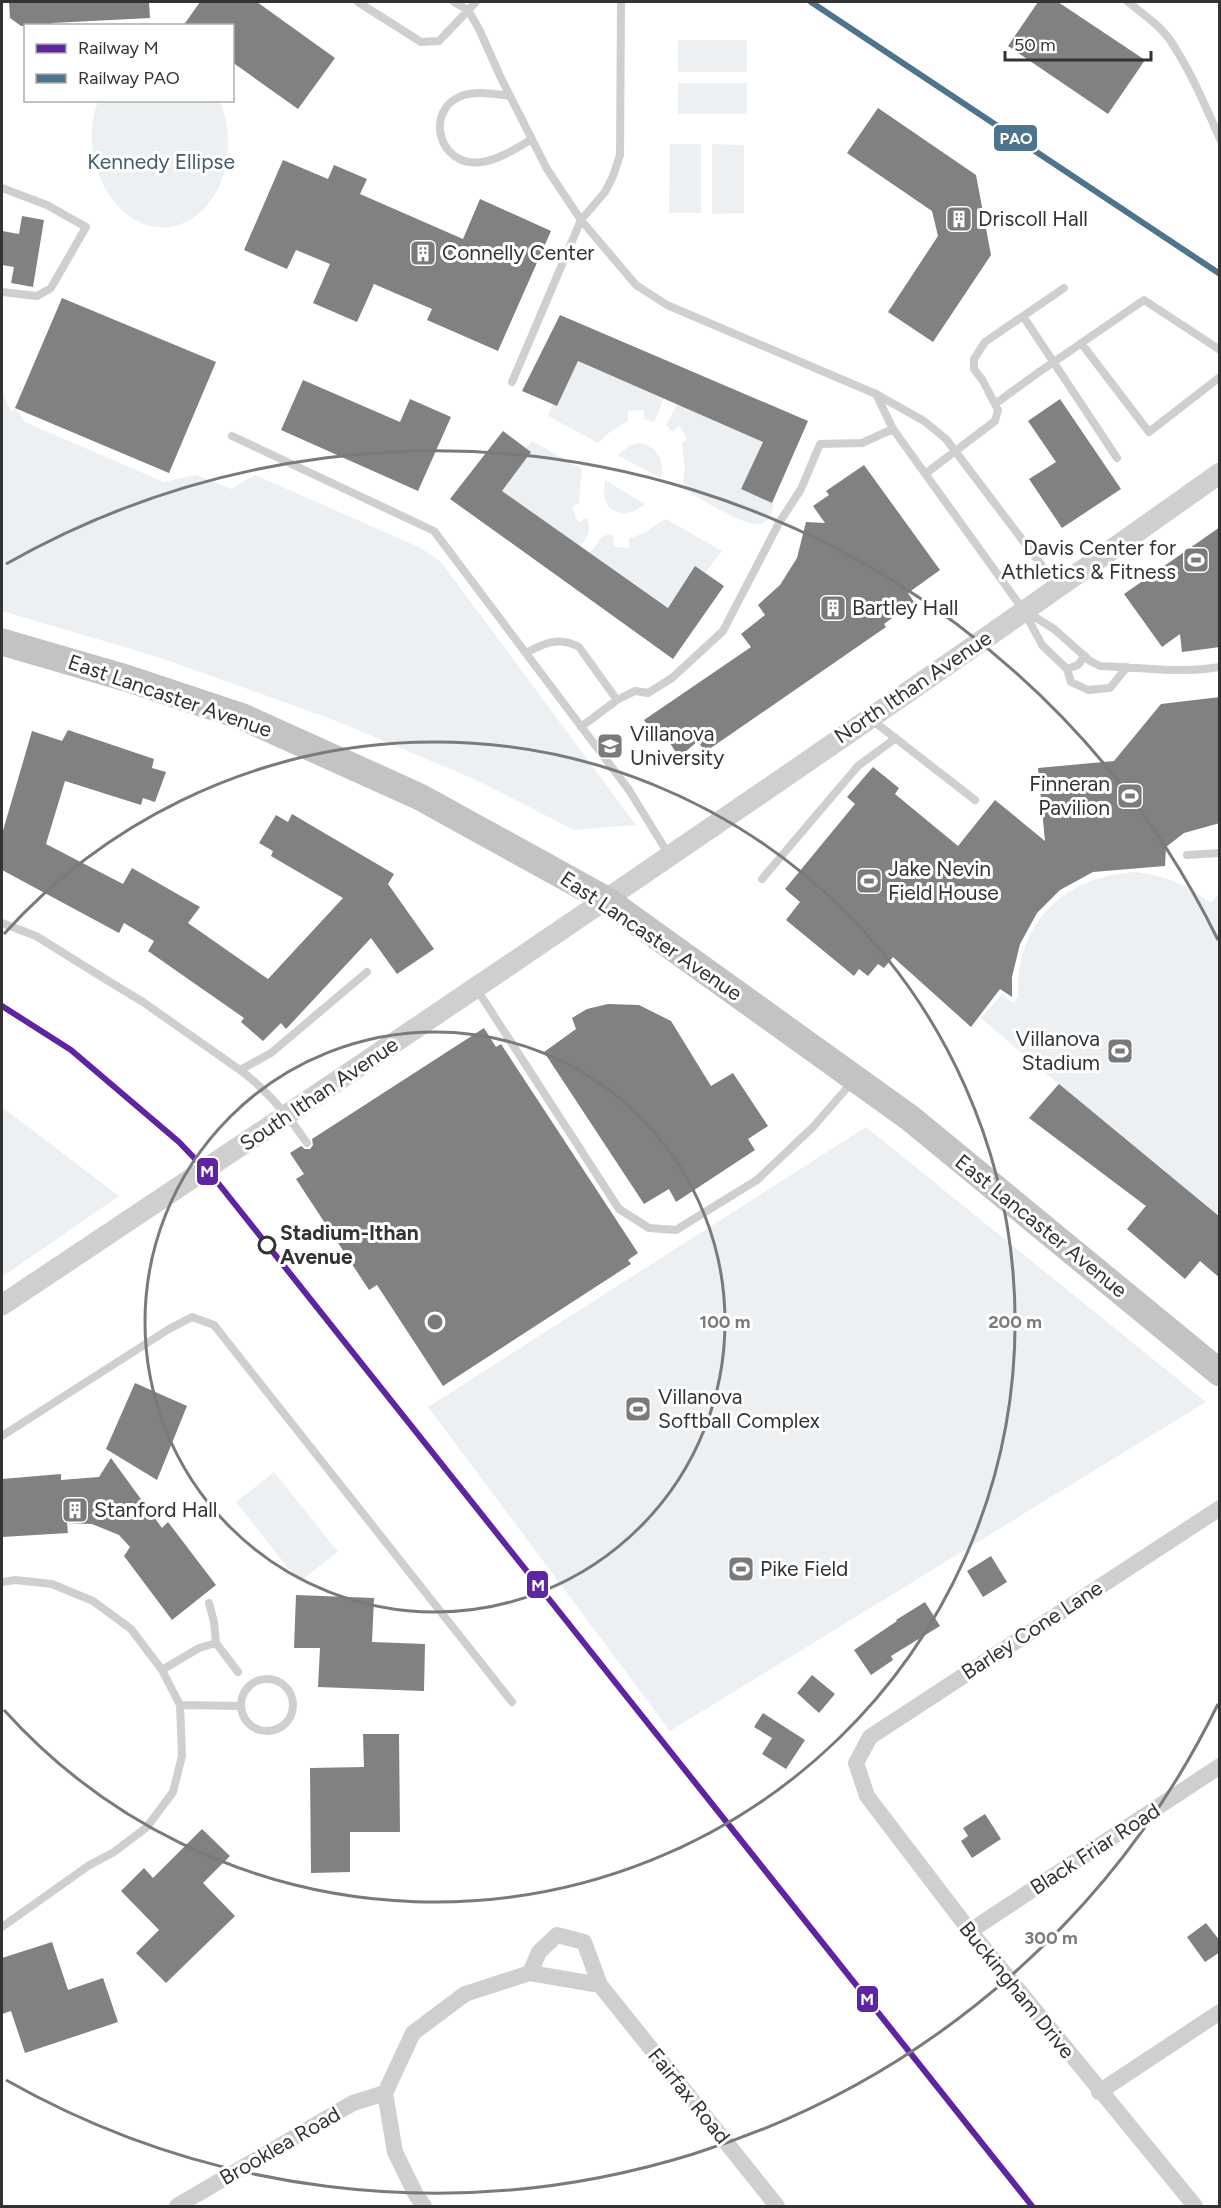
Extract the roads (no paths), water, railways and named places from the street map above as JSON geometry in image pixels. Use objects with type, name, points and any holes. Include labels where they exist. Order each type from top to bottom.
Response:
[{"type":"highway","name":"East Lancaster Avenue","points":[[2,642],[126,678],[243,717],[420,797],[605,899],[910,1118],[1220,1373]]},
{"type":"street","name":"North Ithan Avenue","points":[[605,899],[1058,588],[1220,473]]},
{"type":"street","name":"South Ithan Avenue","points":[[2,1305],[288,1115],[605,899]]},
{"type":"street","name":"Barley Cone Lane","points":[[856,1763],[870,1737],[1220,1508]]},
{"type":"street","name":"Buckingham Drive","points":[[856,1763],[867,1796],[969,1931],[1194,2206]]},
{"type":"street","name":"Black Friar Road","points":[[969,1931],[1220,1766]]},
{"type":"street","name":"Fairfax Road","points":[[530,1973],[538,1952],[556,1935],[584,1942],[600,1985],[777,2206]]},
{"type":"street","points":[[424,2206],[416,2195],[395,2152],[385,2092],[413,2033],[465,1994],[530,1973],[600,1985]]},
{"type":"street","points":[[1099,2092],[1220,2012]]},
{"type":"street","name":"Brooklea Road","points":[[177,2206],[353,2103],[385,2092]]},
{"type":"lane","points":[[358,2],[421,42],[439,41],[476,2]]},
{"type":"lane","points":[[454,2],[468,10],[479,28],[547,169],[582,220],[636,285],[667,305],[876,394],[924,421],[946,439],[1058,588]]},
{"type":"lane","points":[[512,382],[582,220],[605,192],[620,155],[621,2]]},
{"type":"lane","points":[[1128,2],[1149,18],[1171,42],[1220,140]]},
{"type":"lane","points":[[510,96],[472,94],[451,103],[440,121],[439,131],[442,142],[455,158],[465,162],[481,162],[499,157],[532,139]]},
{"type":"lane","points":[[2,188],[47,205],[86,227],[51,288],[37,296],[2,292]]},
{"type":"lane","points":[[925,474],[995,421],[998,410],[974,369],[974,359],[986,342],[1064,288]]},
{"type":"lane","points":[[995,404],[1144,300],[1220,350]]},
{"type":"lane","points":[[1023,316],[1117,458]]},
{"type":"lane","points":[[1081,343],[1149,432],[1220,377]]},
{"type":"lane","points":[[876,394],[893,429],[1024,611],[1042,645],[1067,669],[1071,682],[1088,690],[1110,688],[1127,667]]},
{"type":"lane","points":[[581,727],[617,699],[635,690],[648,693],[672,678],[723,631],[779,523],[801,489],[820,444],[862,443],[893,429]]},
{"type":"lane","points":[[232,436],[434,531],[629,790],[669,855]]},
{"type":"lane","points":[[1024,611],[1054,628],[1090,662],[1100,666],[1172,671],[1220,667]]},
{"type":"lane","points":[[526,653],[541,644],[557,640],[570,642],[579,647],[617,699]]},
{"type":"lane","points":[[1067,669],[1078,665],[1085,656]]},
{"type":"lane","points":[[869,718],[975,800]]},
{"type":"lane","points":[[762,879],[858,766],[896,738]]},
{"type":"lane","points":[[1187,855],[1220,853]]},
{"type":"lane","points":[[2,923],[36,936],[127,992],[240,1070],[288,1115],[307,1143]]},
{"type":"lane","points":[[240,1070],[271,1053],[367,972]]},
{"type":"lane","points":[[476,988],[619,1209],[649,1228],[676,1230],[757,1180],[813,1127],[855,1079]]},
{"type":"lane","points":[[2,1436],[169,1329],[192,1317],[214,1325],[512,1702]]},
{"type":"lane","points":[[2,1582],[15,1580],[52,1584],[93,1601],[130,1629],[162,1670],[180,1704],[182,1756],[173,1792],[147,1827],[114,1852],[88,1866],[2,1927]]},
{"type":"lane","points":[[209,1603],[216,1643],[238,1672]]},
{"type":"lane","points":[[162,1670],[199,1648],[216,1643]]},
{"type":"lane","points":[[267,1679],[275,1680],[288,1689],[293,1705],[287,1722],[280,1727],[262,1730],[248,1722],[241,1706],[246,1690],[258,1680],[267,1679]]},
{"type":"lane","points":[[180,1704],[241,1706]]},
{"type":"rail line","name":"PAO","points":[[811,2],[1220,274]]},
{"type":"rail line","name":"M","points":[[2,1006],[71,1050],[179,1142],[218,1183],[1032,2206]]},
{"type":"place","name":"Driscoll Hall","points":[[959,219]]},
{"type":"place","name":"Connelly Center","points":[[423,253]]},
{"type":"place","name":"Davis Center for Athletics & Fitness","points":[[1196,560]]},
{"type":"place","name":"Bartley Hall","points":[[833,608]]},
{"type":"place","name":"Villanova University","points":[[610,746]]},
{"type":"place","name":"Finneran Pavilion","points":[[1130,796]]},
{"type":"place","name":"Jake Nevin Field House","points":[[869,881]]},
{"type":"place","name":"Villanova Stadium","points":[[1120,1051]]},
{"type":"place","name":"Stadium-Ithan Avenue","points":[[267,1245]]},
{"type":"place","name":"Villanova Softball Complex","points":[[638,1409]]},
{"type":"place","name":"Stanford Hall","points":[[75,1510]]},
{"type":"place","name":"Pike Field","points":[[741,1569]]},
{"type":"park label","name":"Kennedy Ellipse","points":[[161,162]]}]
